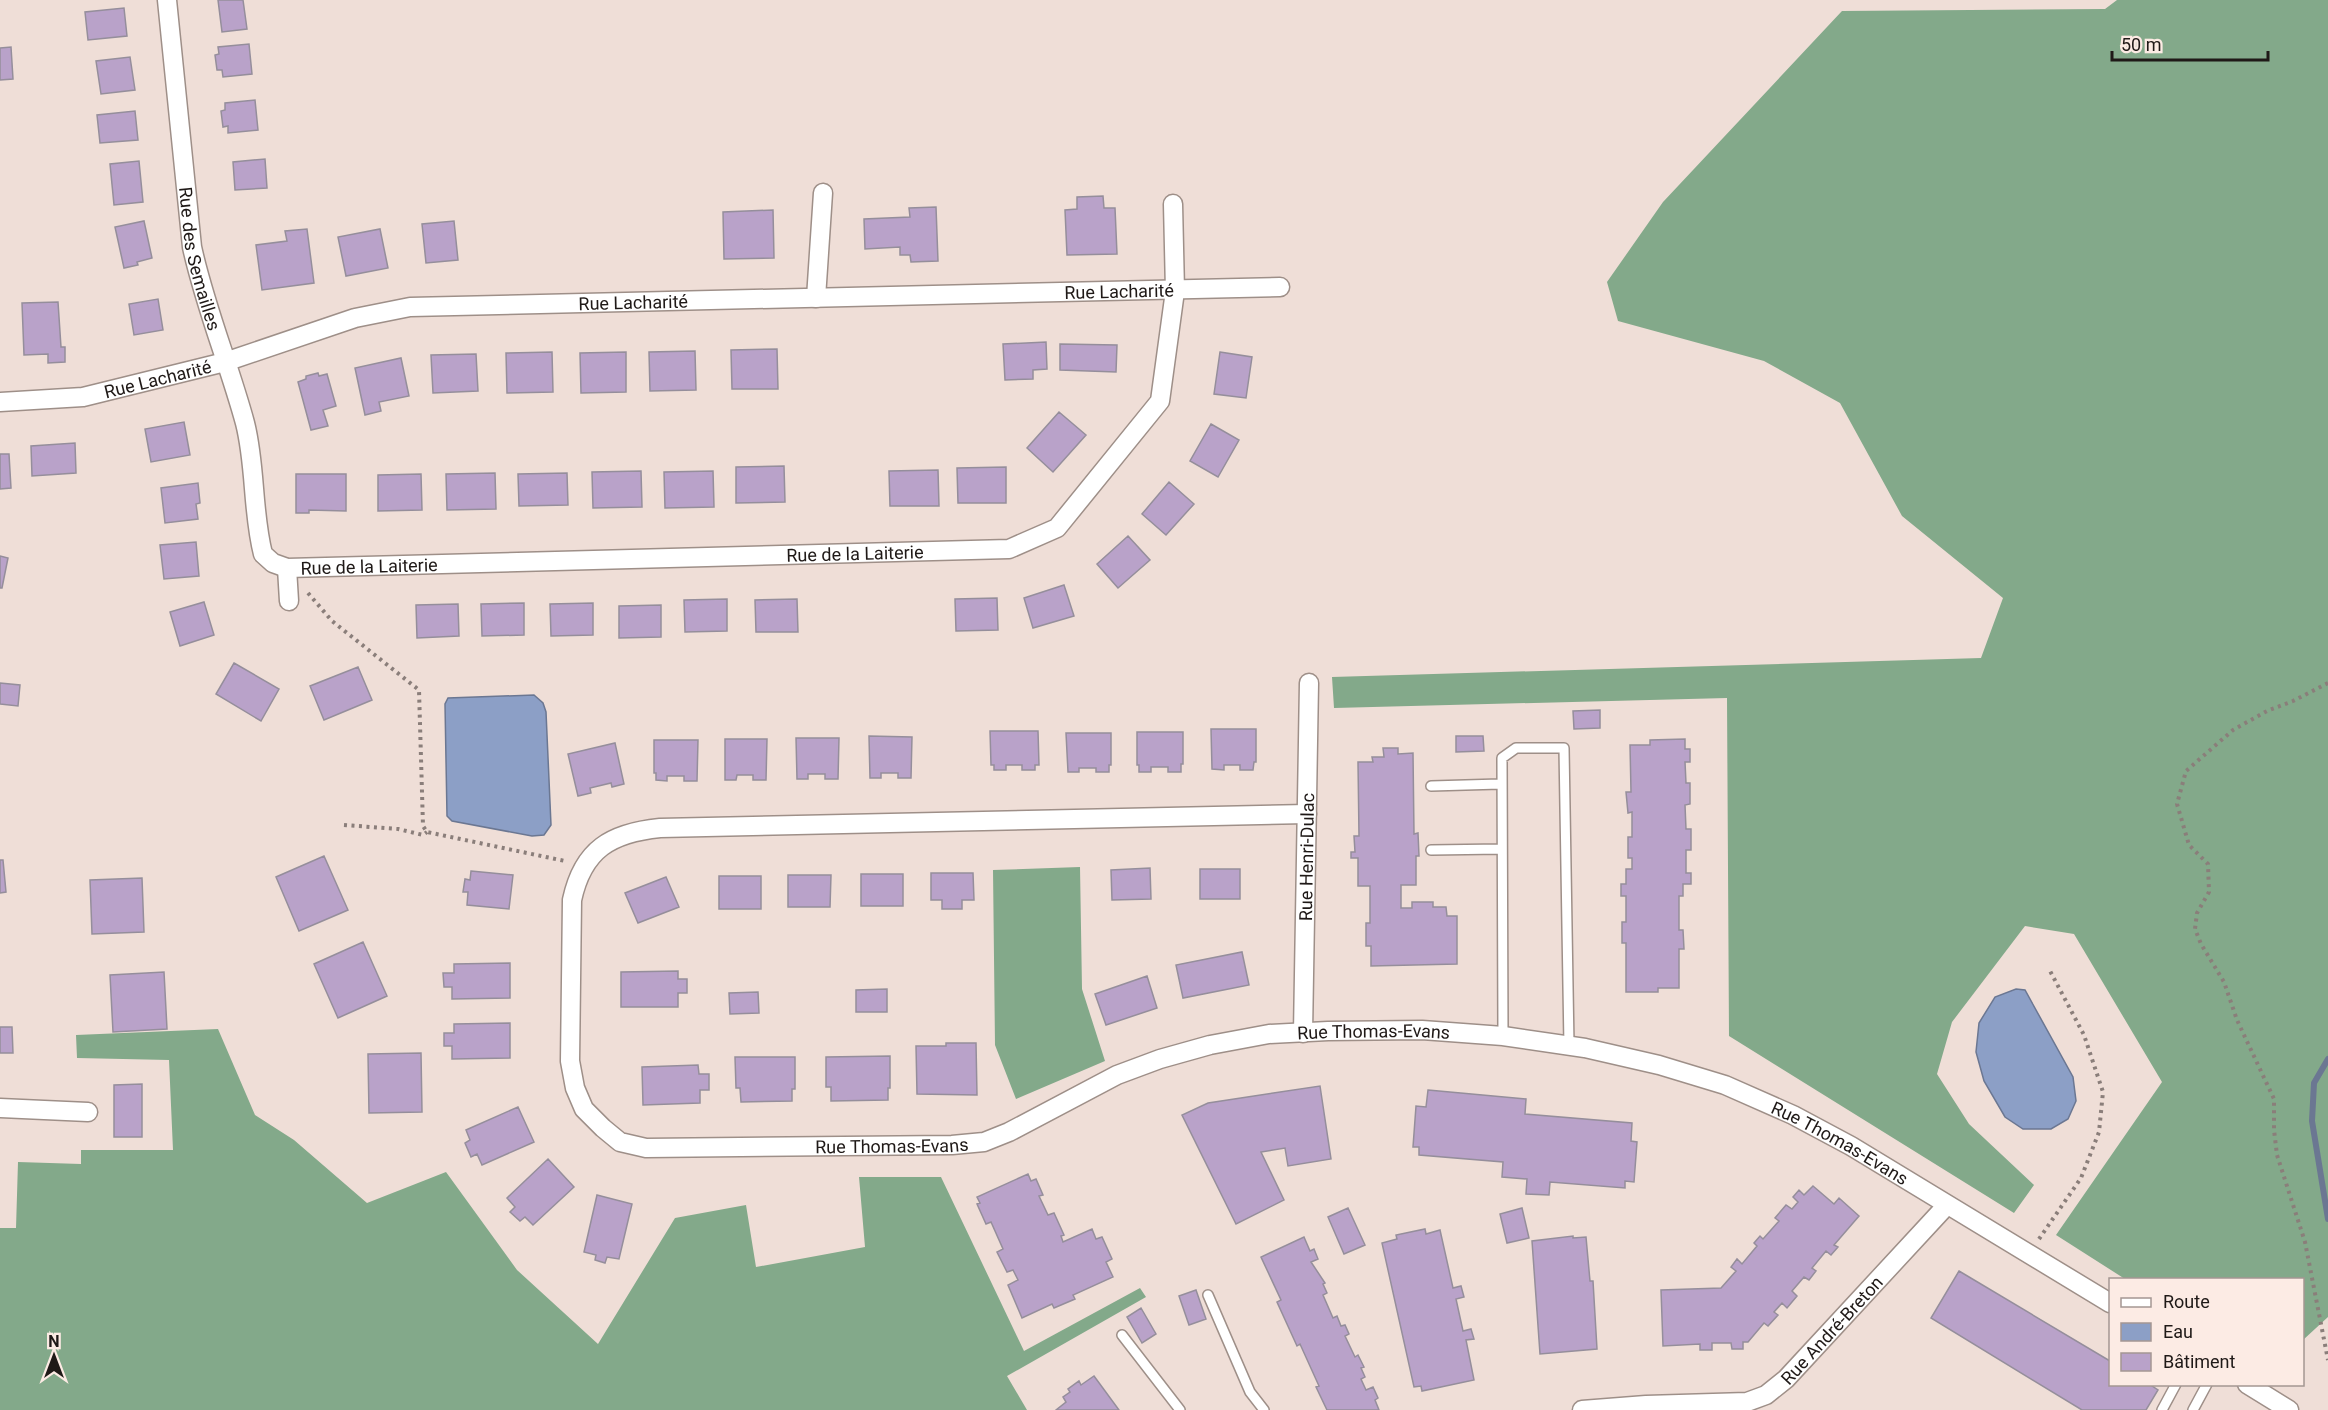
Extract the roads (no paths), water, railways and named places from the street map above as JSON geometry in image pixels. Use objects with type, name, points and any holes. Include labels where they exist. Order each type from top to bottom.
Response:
[{"type":"street","name":"Rue des Semailles","points":[[167,0],[192,247],[199,278],[245,423],[263,554],[273,563],[287,568]]},
{"type":"street","points":[[816,298],[823,193]]},
{"type":"street","name":"Rue de la Laiterie","points":[[287,568],[1009,549],[1056,528],[1160,401],[1175,291],[1173,204]]},
{"type":"street","name":"Rue Lacharité","points":[[0,402],[83,397],[225,362],[355,318],[410,307],[1280,287]]},
{"type":"street","points":[[287,568],[289,601]]},
{"type":"street","name":"Rue Henri-Dulac","points":[[1303,1033],[1309,683]]},
{"type":"street","name":"Rue Thomas-Evans","points":[[1306,814],[660,828],[633,831],[607,843],[584,865],[577,878],[572,900],[570,1061],[575,1088],[584,1109],[620,1142],[646,1148],[952,1144],[984,1142],[1009,1132],[1118,1075],[1160,1059],[1210,1045],[1269,1034],[1422,1030],[1503,1036],[1569,1046],[1659,1065],[1725,1085],[1793,1115],[1851,1146],[2109,1302]]},
{"type":"street","points":[[0,1108],[88,1112]]},
{"type":"street","name":"Rue André-Breton","points":[[1582,1410],[1646,1405],[1747,1402],[1759,1404],[1766,1395],[1786,1379],[1947,1205]]},
{"type":"street","points":[[2250,1386],[2289,1410]]},
{"type":"lane","points":[[1503,1036],[1500,784],[1502,758],[1516,748],[1564,748],[1569,1046]]},
{"type":"lane","points":[[1431,786],[1500,784]]},
{"type":"lane","points":[[1431,850],[1501,849]]},
{"type":"lane","points":[[1208,1295],[1250,1392],[1264,1410]]},
{"type":"lane","points":[[1122,1335],[1180,1410]]},
{"type":"lane","points":[[2162,1410],[2175,1386]]},
{"type":"lane","points":[[2193,1410],[2206,1386]]},
{"type":"water","points":[[534,695],[543,703],[546,712],[551,825],[544,835],[532,836],[452,821],[447,816],[445,704],[448,698]]},
{"type":"water","points":[[2016,989],[2025,990],[2073,1077],[2076,1101],[2068,1119],[2051,1129],[2023,1129],[2005,1117],[1984,1081],[1976,1052],[1979,1023],[1995,997]]},
{"type":"waterway","points":[[2328,1059],[2314,1083],[2312,1121],[2328,1219]]}]
